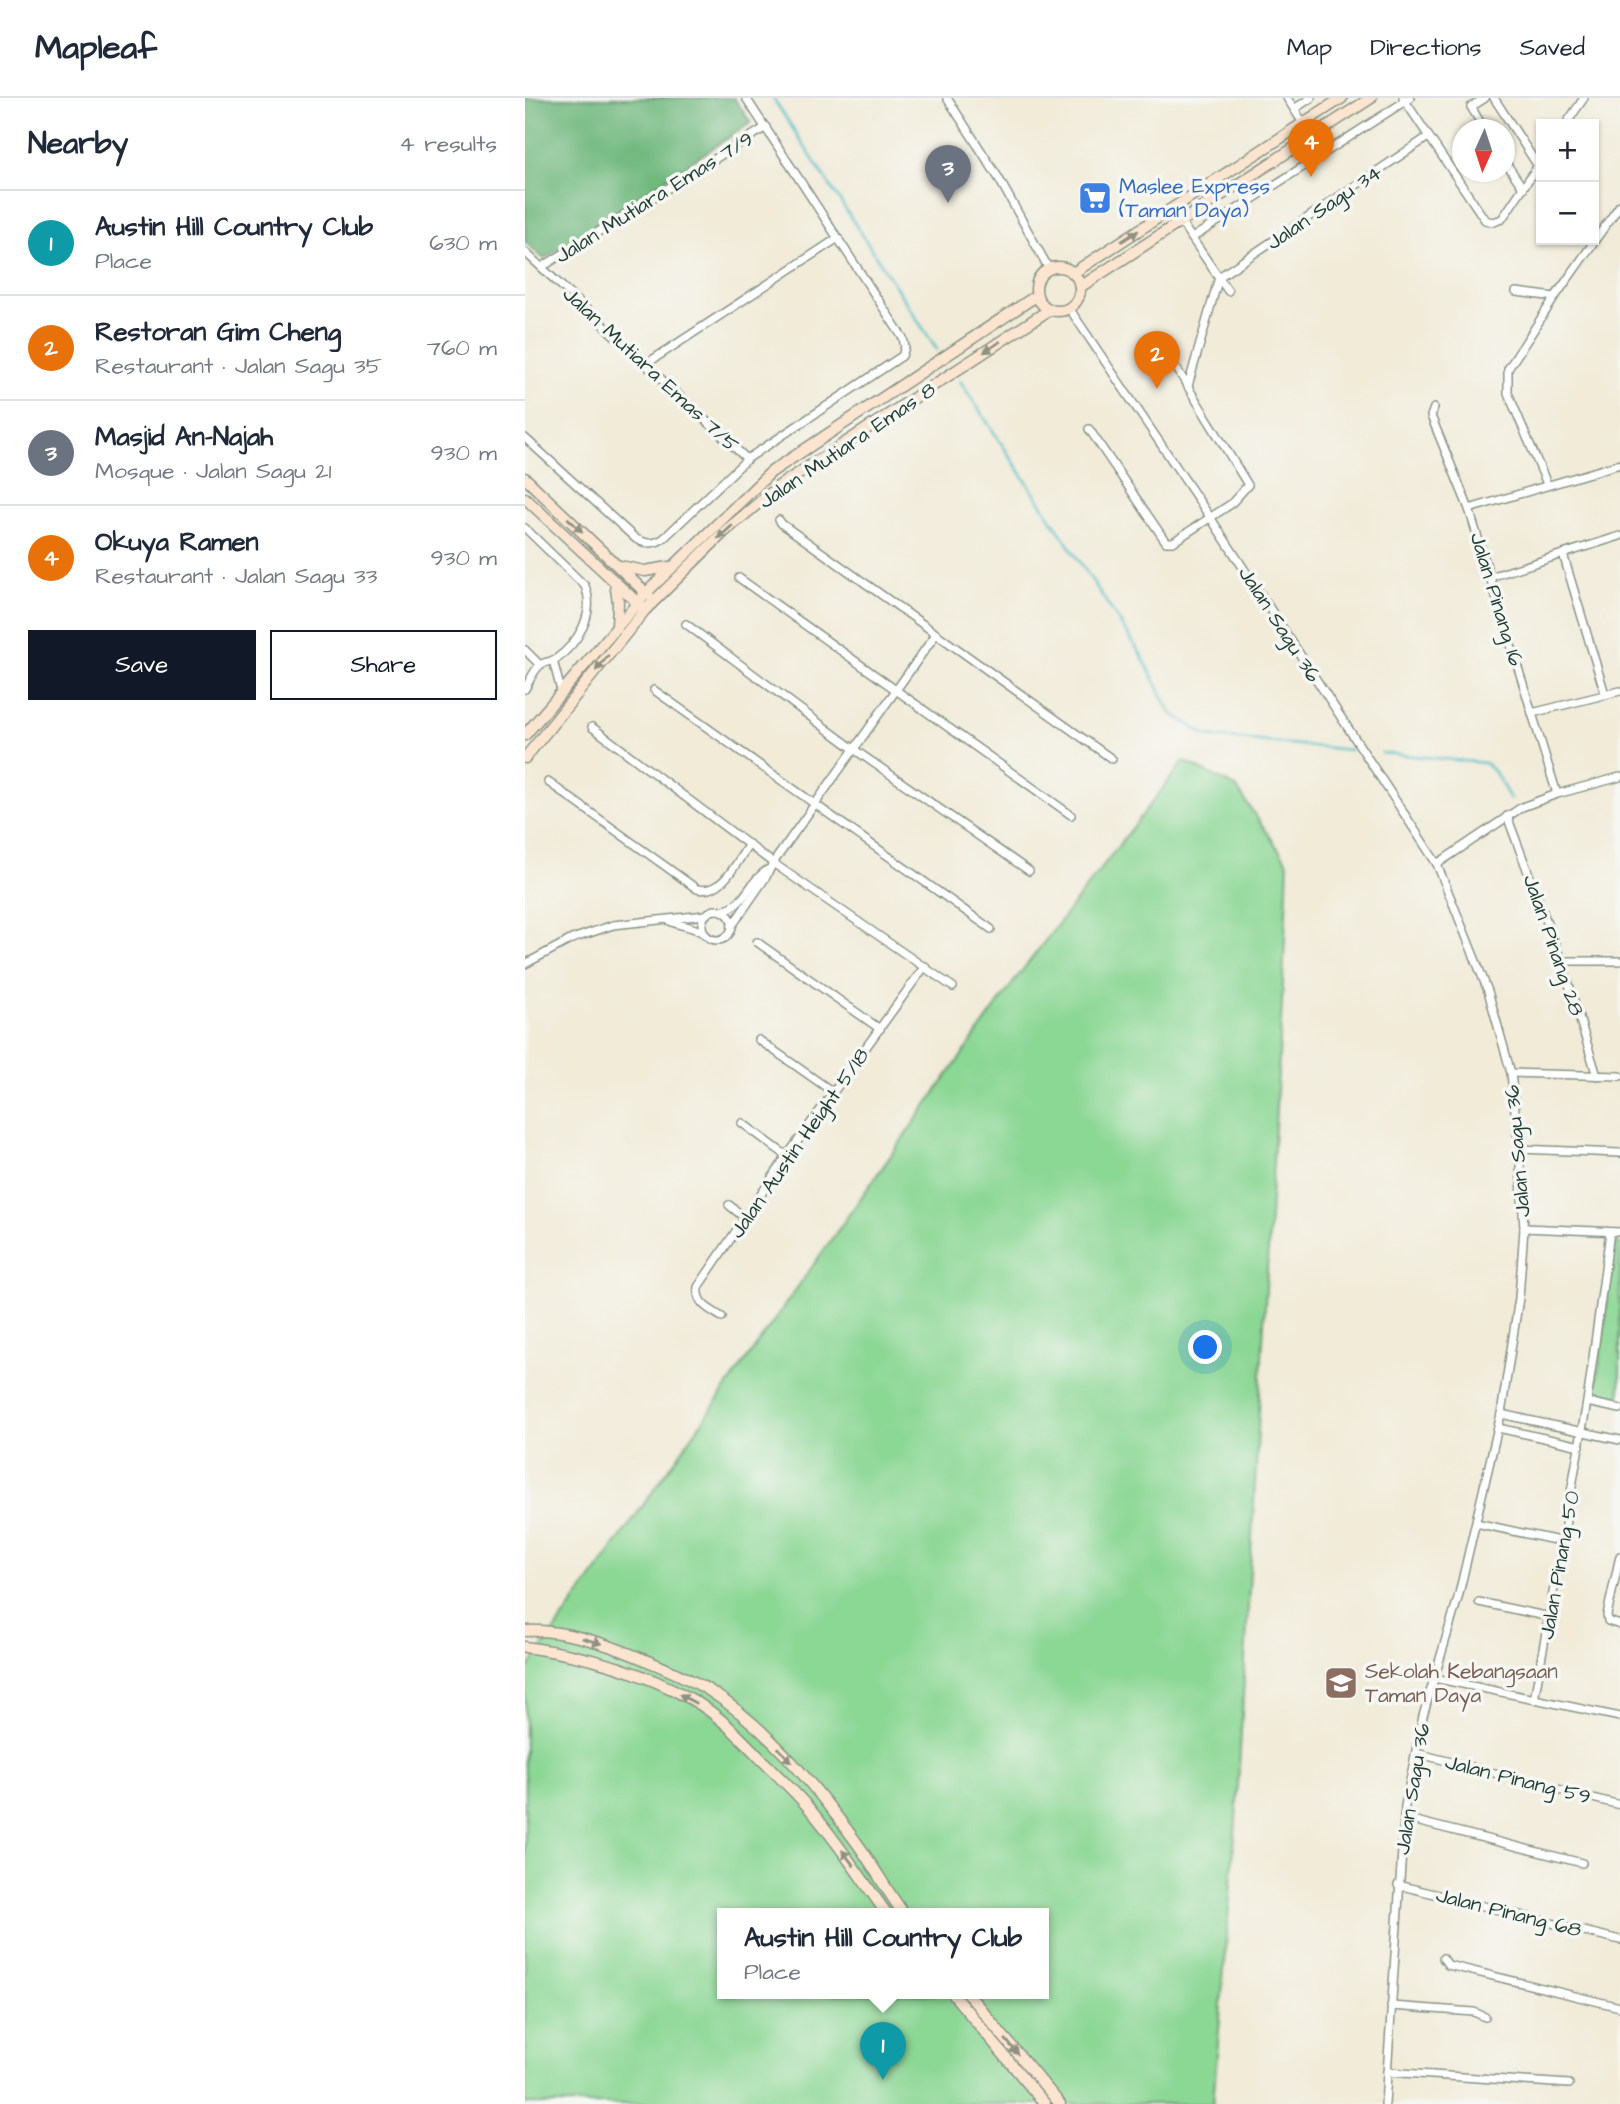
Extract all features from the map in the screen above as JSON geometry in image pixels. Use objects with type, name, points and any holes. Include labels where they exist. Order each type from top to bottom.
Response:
[{"type":"main road","points":[[1073,273],[1342,98]]},
{"type":"main road","points":[[1080,287],[1371,98]]},
{"type":"main road","points":[[1062,267],[1073,273],[1080,287],[1078,299],[1063,311],[1049,310],[1036,296],[1039,277],[1049,269],[1062,267]]},
{"type":"main road","name":"Jalan Mutiara Emas 8","points":[[525,758],[672,566],[771,472],[1036,296]]},
{"type":"main road","name":"Jalan Mutiara Emas 8","points":[[650,596],[779,486],[1049,310]]},
{"type":"main road","points":[[525,478],[650,596]]},
{"type":"main road","points":[[525,498],[641,606]]},
{"type":"main road","points":[[617,565],[645,571],[672,566]]},
{"type":"main road","points":[[615,582],[618,602],[617,627]]},
{"type":"main road","name":"Jalan Mutiara Emas 8","points":[[525,735],[617,627],[641,606]]},
{"type":"main road","points":[[525,1631],[578,1637],[623,1650],[709,1690],[740,1713],[786,1755],[854,1839],[900,1908]]},
{"type":"main road","points":[[525,1647],[604,1662],[641,1675],[692,1700],[729,1726],[806,1805],[855,1867],[883,1908]]},
{"type":"main road","points":[[957,1999],[1045,2104]]},
{"type":"main road","points":[[972,1999],[1060,2104]]},
{"type":"street","points":[[525,438],[636,539],[654,543],[664,538],[747,459],[894,362],[904,352],[905,343],[746,98]]},
{"type":"street","points":[[947,98],[998,177],[1049,269]]},
{"type":"street","points":[[1287,98],[1303,123]]},
{"type":"street","points":[[1294,109],[1311,98]]},
{"type":"street","points":[[1478,119],[1471,107],[1485,98]]},
{"type":"street","points":[[1494,98],[1536,160]]},
{"type":"street","points":[[1569,119],[1584,98]]},
{"type":"street","points":[[1192,238],[1406,99],[1485,220],[1493,222],[1502,219],[1536,168]]},
{"type":"street","name":"Jalan Mutiara Emas 7/9","points":[[542,267],[766,127]]},
{"type":"street","name":"Jalan Sagu 34","points":[[1219,277],[1428,136]]},
{"type":"street","points":[[1515,176],[1523,188]]},
{"type":"street","points":[[1547,484],[1506,386],[1508,369],[1620,205]]},
{"type":"street","points":[[1180,221],[1228,290]]},
{"type":"street","points":[[646,364],[838,238]]},
{"type":"street","name":"Jalan Mutiara Emas 7/5","points":[[525,252],[747,459]]},
{"type":"street","points":[[1188,386],[1219,277]]},
{"type":"street","points":[[1516,292],[1555,297]]},
{"type":"street","name":"Jalan Sagu 36","points":[[1069,308],[1210,517],[1437,864],[1488,991],[1511,1073],[1524,1228],[1519,1298],[1501,1414],[1458,1598],[1423,1716],[1404,1818],[1385,2104]]},
{"type":"street","points":[[1089,429],[1165,542],[1173,542],[1231,504],[1248,485],[1177,369]]},
{"type":"street","name":"Jalan Pinang 16","points":[[1434,408],[1431,415],[1469,509],[1557,794]]},
{"type":"street","points":[[1469,509],[1620,464]]},
{"type":"street","points":[[779,520],[1112,759]]},
{"type":"street","points":[[525,528],[585,586],[589,596],[589,609],[580,632],[553,660],[541,664],[528,675],[525,689]]},
{"type":"street","points":[[1490,578],[1620,536]]},
{"type":"street","points":[[1563,554],[1605,694]]},
{"type":"street","points":[[739,578],[1071,815]]},
{"type":"street","points":[[686,624],[855,750],[1029,871]]},
{"type":"street","points":[[668,920],[673,924],[688,925],[711,939],[721,940],[729,935],[768,870],[936,634]]},
{"type":"street","points":[[525,650],[541,664]]},
{"type":"street","points":[[553,660],[561,691]]},
{"type":"street","points":[[654,690],[991,929]]},
{"type":"street","points":[[1532,713],[1620,691]]},
{"type":"street","points":[[592,727],[773,863],[953,987]]},
{"type":"street","points":[[1437,864],[1522,807],[1557,794],[1620,777]]},
{"type":"street","points":[[548,782],[697,889],[705,891],[719,886],[749,844]]},
{"type":"street","name":"Jalan Pinang 28","points":[[1507,816],[1561,961],[1597,1076]]},
{"type":"street","points":[[525,964],[560,944],[597,929],[630,922],[705,915],[713,910],[722,911],[740,903],[761,874],[768,870]]},
{"type":"street","points":[[722,911],[730,917],[732,926]]},
{"type":"street","points":[[704,933],[701,924],[705,915]]},
{"type":"street","points":[[757,942],[880,1029]]},
{"type":"street","points":[[1561,961],[1620,961]]},
{"type":"street","name":"Jalan Austin Height 5/18","points":[[722,1317],[702,1304],[697,1295],[698,1287],[787,1156],[925,966]]},
{"type":"street","points":[[759,1040],[834,1091]]},
{"type":"street","points":[[1511,1073],[1620,1076]]},
{"type":"street","points":[[741,1123],[787,1156]]},
{"type":"street","points":[[1519,1149],[1620,1153]]},
{"type":"street","points":[[729,1205],[745,1218]]},
{"type":"street","points":[[1524,1228],[1620,1232]]},
{"type":"street","name":"Jalan Pinang 50","points":[[1534,1700],[1580,1446],[1610,1232]]},
{"type":"street","points":[[1587,1402],[1620,1409]]},
{"type":"street","points":[[1501,1414],[1620,1440]]},
{"type":"street","points":[[1498,1427],[1580,1446]]},
{"type":"street","points":[[1476,1522],[1564,1542]]},
{"type":"street","points":[[1620,1556],[1607,1615],[1608,1621],[1620,1626]]},
{"type":"street","points":[[1479,1602],[1550,1616]]},
{"type":"street","points":[[1434,1678],[1620,1717]]},
{"type":"street","name":"Jalan Pinang 59","points":[[1416,1753],[1620,1805]]},
{"type":"street","points":[[1404,1818],[1582,1863]]},
{"type":"street","name":"Jalan Pinang 68","points":[[1398,1885],[1620,1940]]},
{"type":"street","points":[[1443,1958],[1448,1965],[1620,2007]]},
{"type":"street","points":[[1391,2006],[1474,2012],[1485,2017]]},
{"type":"street","points":[[1387,2072],[1569,2084]]},
{"type":"green space","points":[[525,98],[734,98],[751,123],[544,259],[525,242]]},
{"type":"green space","points":[[1184,761],[1236,787],[1288,863],[1236,1821],[1213,2104],[525,2104],[525,1672],[1018,976]]},
{"type":"green space","points":[[1615,1243],[1620,1243],[1620,1401],[1595,1396]]},
{"type":"waterway","points":[[773,98],[937,350]]},
{"type":"waterway","points":[[960,381],[1142,656],[1171,713],[1207,736],[1351,750]]},
{"type":"waterway","points":[[1382,753],[1485,763],[1496,774],[1510,799]]},
{"type":"place","name":"Okuya Ramen","points":[[1311,177]]},
{"type":"place","name":"Maslee Express (Taman Daya)","points":[[1095,198]]},
{"type":"place","name":"Masjid An-Najah","points":[[948,203]]},
{"type":"place","name":"Restoran Gim Cheng","points":[[1157,389]]},
{"type":"place","name":"Sekolah Kebangsaan Taman Daya","points":[[1341,1683]]},
{"type":"place","name":"Austin Hill Country Club","points":[[883,2080]]}]
